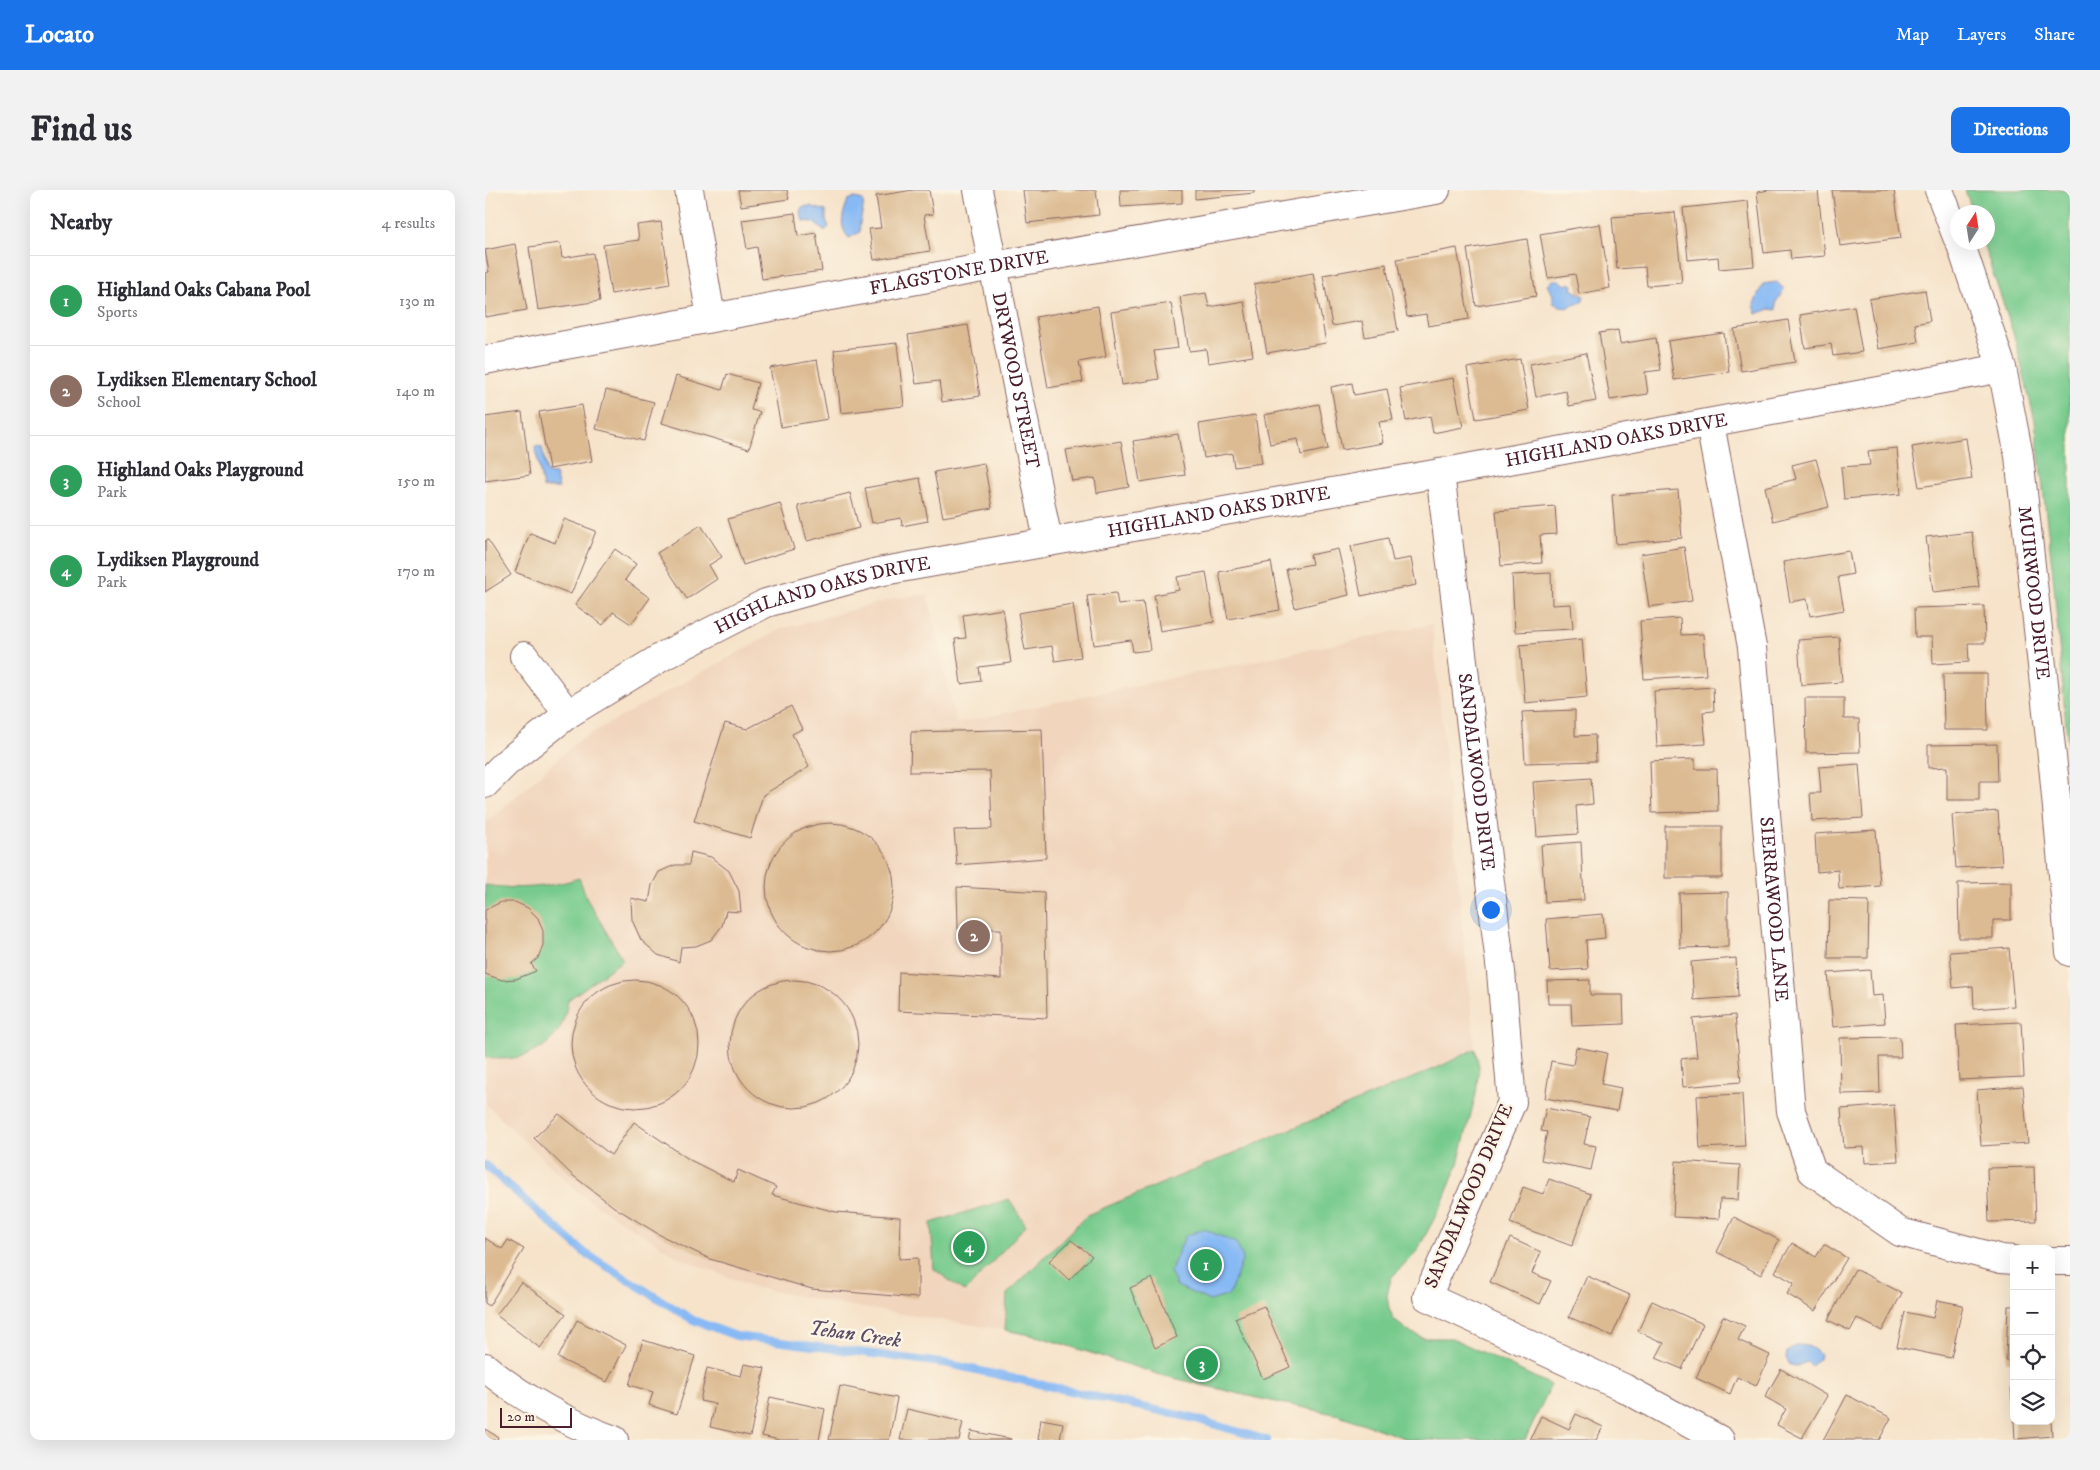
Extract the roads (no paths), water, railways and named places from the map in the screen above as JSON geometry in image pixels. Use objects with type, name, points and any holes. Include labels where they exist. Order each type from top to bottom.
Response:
[{"type":"street","points":[[689,190],[711,317]]},
{"type":"street","name":"DRYWOOD STREET","points":[[978,190],[1048,541]]},
{"type":"street","name":"FLAGSTONE DRIVE","points":[[485,360],[993,266],[1436,190]]},
{"type":"street","points":[[1939,190],[1950,219]]},
{"type":"street","name":"MUIRWOOD DRIVE","points":[[1963,250],[2002,368],[2020,466],[2054,775],[2070,952]]},
{"type":"street","name":"HIGHLAND OAKS DRIVE","points":[[485,784],[506,763],[568,714],[665,655],[766,603],[878,572],[1710,424],[2002,368]]},
{"type":"street","name":"SIERRAWOOD LANE","points":[[1710,424],[1752,647],[1791,1112],[1812,1172],[1900,1232],[2001,1259],[2010,1260]]},
{"type":"street","name":"SANDALWOOD DRIVE","points":[[1440,473],[1501,972],[1512,1102],[1427,1297],[1624,1388],[1720,1440]]},
{"type":"street","points":[[524,656],[568,714]]},
{"type":"street","points":[[2055,1261],[2070,1262]]},
{"type":"street","points":[[485,1367],[536,1403],[610,1439]]},
{"type":"water","points":[[855,198],[863,200],[860,232],[849,238],[843,229],[844,210],[848,200]]},
{"type":"water","points":[[810,206],[826,211],[826,220],[829,227],[824,231],[813,222],[803,221],[800,212],[802,207]]},
{"type":"water","points":[[1553,280],[1559,280],[1566,285],[1570,283],[1573,285],[1572,289],[1584,296],[1582,302],[1566,308],[1553,303],[1553,295],[1548,285]]},
{"type":"water","points":[[1777,282],[1784,289],[1776,302],[1776,310],[1770,309],[1756,314],[1754,304],[1763,284]]},
{"type":"water","points":[[535,446],[542,447],[547,473],[555,474],[559,488],[543,488]]},
{"type":"water","points":[[1204,1229],[1236,1243],[1243,1258],[1229,1295],[1210,1301],[1177,1286],[1170,1272],[1185,1236]]},
{"type":"water","points":[[1797,1345],[1812,1348],[1820,1355],[1819,1359],[1812,1366],[1807,1362],[1796,1366],[1790,1365],[1786,1358],[1787,1352]]},
{"type":"waterway","name":"Tehan Creek","points":[[485,1165],[585,1253],[693,1320],[736,1336],[949,1364],[1192,1418],[1267,1440]]},
{"type":"place","name":"Lydiksen Elementary School","points":[[974,936]]},
{"type":"place","name":"Lydiksen Playground","points":[[969,1247]]},
{"type":"place","name":"Highland Oaks Cabana Pool","points":[[1206,1265]]},
{"type":"place","name":"Highland Oaks Playground","points":[[1202,1364]]}]
